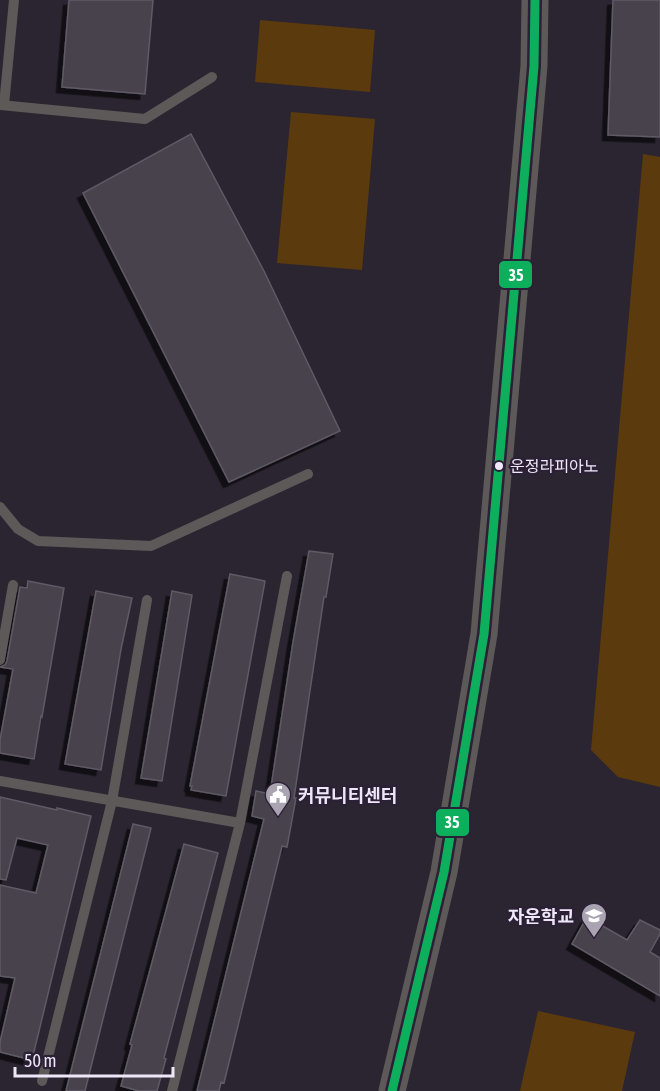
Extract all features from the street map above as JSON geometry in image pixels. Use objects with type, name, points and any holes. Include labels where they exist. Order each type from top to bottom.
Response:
[{"type":"street","points":[[392,1091],[444,872],[484,634],[534,66],[535,0]]},
{"type":"lane","points":[[14,0],[2,105],[145,119],[212,77]]},
{"type":"lane","points":[[0,507],[18,529],[38,541],[151,546],[308,474]]},
{"type":"lane","points":[[172,1091],[240,823],[287,576]]},
{"type":"lane","points":[[0,660],[14,585]]},
{"type":"lane","points":[[42,1081],[112,801],[147,600]]},
{"type":"lane","points":[[0,781],[240,823]]},
{"type":"shaded area","points":[[260,20],[375,30],[370,92],[255,82]]},
{"type":"shaded area","points":[[291,112],[375,119],[362,270],[277,263]]},
{"type":"shaded area","points":[[643,154],[660,157],[660,787],[618,777],[591,750]]},
{"type":"shaded area","points":[[538,1011],[635,1032],[622,1091],[520,1091]]},
{"type":"building","points":[[69,0],[153,0],[145,94],[62,87]]},
{"type":"building","points":[[613,0],[660,0],[660,137],[608,135]]},
{"type":"building","points":[[191,134],[264,271],[340,431],[229,482],[83,193]]},
{"type":"building","points":[[309,551],[333,554],[326,597],[324,597],[287,847],[282,846],[224,1083],[221,1082],[219,1091],[197,1091],[264,819],[252,816],[256,791],[270,794]]},
{"type":"building","points":[[230,574],[265,581],[226,796],[191,790],[192,786],[190,786]]},
{"type":"building","points":[[28,581],[64,588],[34,759],[0,753],[0,740],[13,669],[0,667],[7,661],[20,587],[27,588]]},
{"type":"building","points":[[96,591],[132,598],[101,770],[65,764]]},
{"type":"building","points":[[172,591],[192,595],[162,781],[141,778]]},
{"type":"building","points":[[0,797],[91,816],[32,1060],[0,1052],[0,1042],[15,978],[0,976],[0,885],[36,893],[48,845],[17,838],[6,880],[0,879]]},
{"type":"building","points":[[133,824],[151,828],[85,1091],[66,1091]]},
{"type":"building","points":[[184,844],[218,853],[157,1091],[139,1091],[121,1086],[132,1045],[130,1044]]},
{"type":"building","points":[[587,917],[627,940],[640,920],[660,930],[650,952],[660,958],[660,996],[572,944]]},
{"type":"transit line","name":"35","points":[[392,1091],[444,872],[484,634],[534,66],[535,0]]},
{"type":"place","name":"운정라피아노","points":[[499,466]]},
{"type":"place","name":"커뮤니티센터","points":[[278,818]]},
{"type":"place","name":"자운학교","points":[[594,939]]}]
